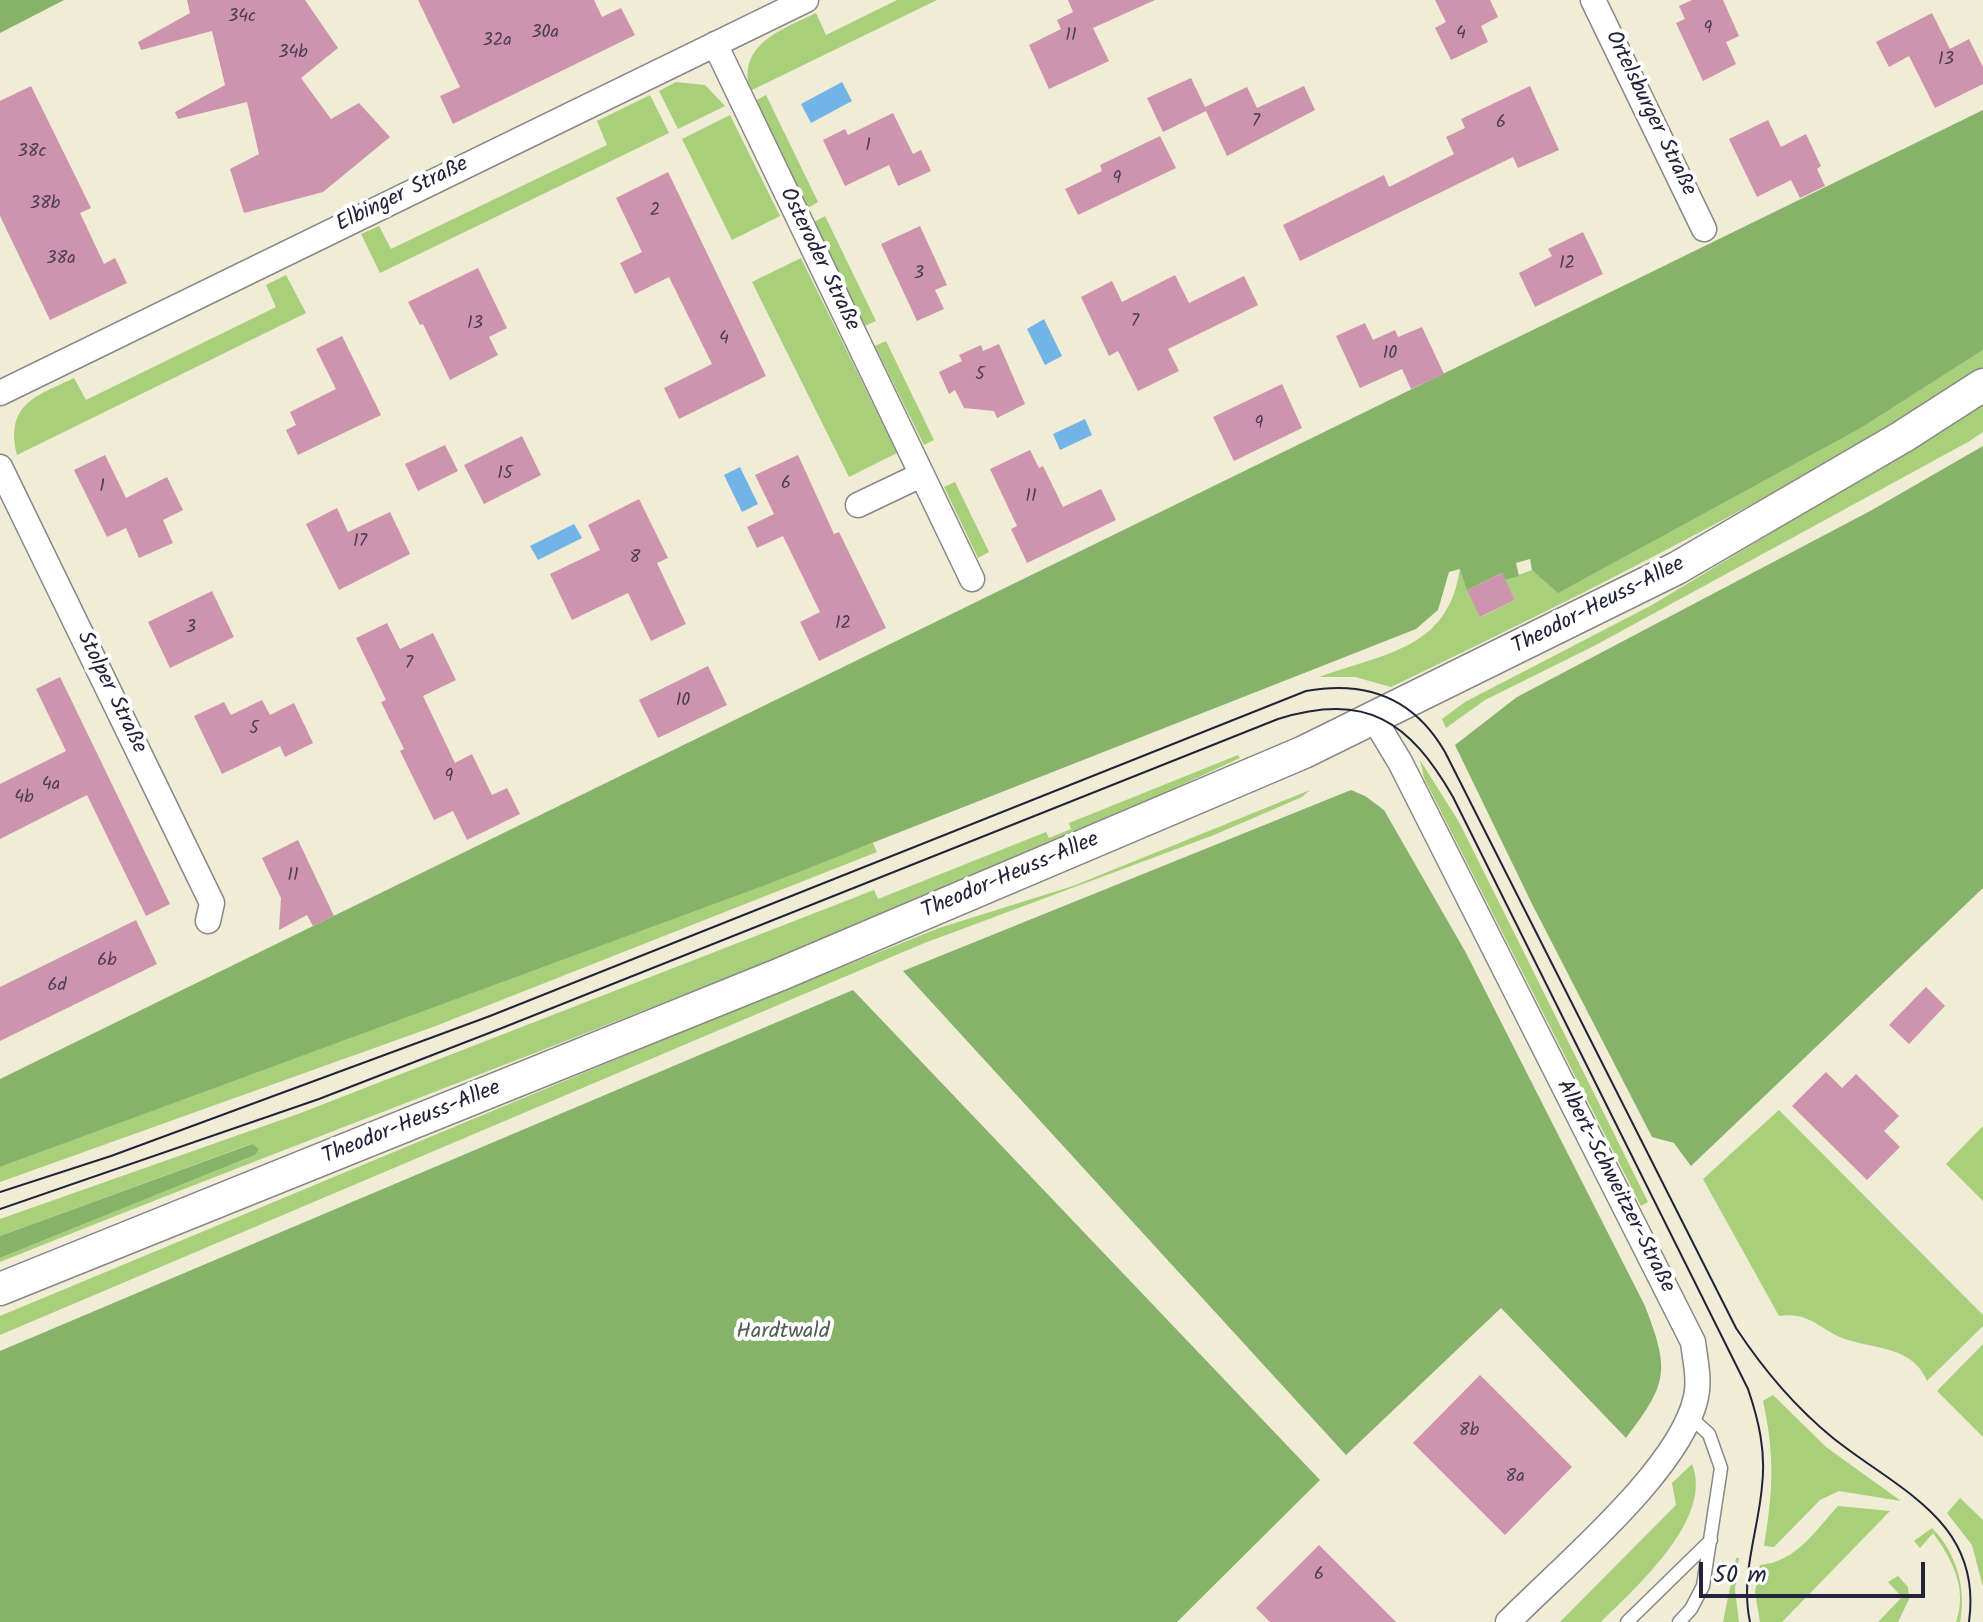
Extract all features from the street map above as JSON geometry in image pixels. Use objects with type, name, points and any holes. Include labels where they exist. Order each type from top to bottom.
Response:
[{"type":"main road","name":"Theodor-Heuss-Allee","points":[[0,1289],[781,974],[1045,864],[1374,719],[1677,568],[1902,437],[1983,385]]},
{"type":"street","name":"Elbinger Straße","points":[[0,393],[806,0]]},
{"type":"street","name":"Ortelsburger Straße","points":[[1593,0],[1704,229]]},
{"type":"street","name":"Osteroder Straße","points":[[715,44],[972,579]]},
{"type":"street","name":"Stolper Straße","points":[[0,467],[212,903],[208,921]]},
{"type":"street","points":[[858,505],[921,475]]},
{"type":"street","name":"Albert-Schweitzer-Straße","points":[[1374,719],[1400,762],[1693,1342],[1697,1394],[1690,1417],[1665,1461],[1641,1490],[1508,1622]]},
{"type":"lane","points":[[1679,1622],[1700,1594],[1721,1468],[1709,1434],[1690,1417]]},
{"type":"lane","points":[[1627,1622],[1711,1540]]},
{"type":"green space","points":[[0,0],[64,0],[0,33]]},
{"type":"green space","points":[[897,0],[937,0],[750,91],[750,61],[756,50],[776,33],[816,13],[826,35]]},
{"type":"green space","points":[[676,82],[705,85],[725,106],[678,129],[659,91]]},
{"type":"green space","points":[[650,95],[669,133],[380,273],[361,234],[379,226],[391,249],[607,145],[597,121]]},
{"type":"green space","points":[[766,95],[818,202],[808,208],[755,101]]},
{"type":"green space","points":[[1983,110],[1983,350],[1861,428],[1558,593],[1532,570],[1530,559],[1516,563],[1519,576],[1505,580],[1502,573],[1467,590],[1460,569],[1449,572],[1438,610],[1416,629],[768,884],[0,1167],[0,1079]]},
{"type":"green space","points":[[730,115],[780,216],[732,240],[682,139]]},
{"type":"green space","points":[[825,216],[876,321],[865,326],[814,222]]},
{"type":"green space","points":[[801,258],[897,453],[849,477],[752,282]]},
{"type":"green space","points":[[286,275],[306,313],[17,455],[14,438],[16,424],[20,413],[36,397],[74,378],[86,400],[276,307],[266,285]]},
{"type":"green space","points":[[886,341],[934,440],[924,445],[875,346]]},
{"type":"green space","points":[[1983,350],[1983,369],[1878,435],[1675,545],[1486,641],[1391,687],[1355,677],[1319,677],[1390,653],[1428,632],[1443,616],[1453,595],[1460,568],[1481,617],[1515,600],[1505,580],[1532,570],[1559,592],[1861,428]]},
{"type":"green space","points":[[1983,405],[1983,432],[1968,442],[1594,646],[1485,700],[1446,728],[1442,719],[1465,702],[1652,605]]},
{"type":"green space","points":[[1983,446],[1983,888],[1691,1166],[1674,1143],[1652,1137],[1532,904],[1455,745],[1517,697],[1872,510]]},
{"type":"green space","points":[[955,482],[989,552],[978,558],[944,487]]},
{"type":"green space","points":[[1238,755],[1240,758],[934,893],[0,1262],[0,1258],[255,1155],[259,1149],[251,1144],[0,1236],[0,1219],[298,1114],[874,890],[878,899],[1046,832],[1049,838],[1071,829],[1069,823]]},
{"type":"green space","points":[[1420,760],[1459,822],[1648,1202],[1641,1206],[1424,778]]},
{"type":"green space","points":[[1310,790],[1302,797],[1214,835],[922,944],[0,1335],[0,1316],[718,1017],[939,928],[1073,886]]},
{"type":"green space","points":[[1351,790],[1384,810],[1466,953],[1645,1306],[1658,1346],[1661,1376],[1650,1403],[1626,1438],[1501,1308],[1346,1455],[903,971]]},
{"type":"green space","points":[[873,843],[877,852],[433,1027],[0,1182],[0,1167]]},
{"type":"green space","name":"Hardtwald","points":[[853,990],[1320,1480],[1177,1622],[0,1622],[0,1351]]},
{"type":"green space","points":[[1779,1110],[1983,1315],[1983,1326],[1927,1381],[1921,1370],[1903,1355],[1848,1340],[1799,1316],[1779,1316],[1703,1179]]},
{"type":"green space","points":[[1983,1126],[1983,1201],[1946,1164]]},
{"type":"green space","points":[[252,1144],[259,1149],[255,1155],[0,1258],[0,1236]]},
{"type":"green space","points":[[1983,1344],[1983,1437],[1937,1391]]},
{"type":"green space","points":[[1773,1395],[1826,1447],[1901,1501],[1839,1491],[1820,1500],[1774,1547],[1764,1546],[1771,1474],[1763,1401]]},
{"type":"green space","points":[[1692,1464],[1696,1485],[1692,1507],[1682,1529],[1651,1571],[1601,1622],[1560,1622],[1676,1505],[1672,1483]]},
{"type":"green space","points":[[1960,1498],[1983,1520],[1983,1587],[1972,1545],[1947,1513]]},
{"type":"green space","points":[[1838,1506],[1890,1511],[1782,1622],[1760,1622],[1755,1592],[1760,1565],[1773,1563],[1794,1552]]},
{"type":"green space","points":[[1932,1528],[1947,1548],[1958,1572],[1962,1597],[1960,1622],[1956,1622],[1959,1586],[1946,1553],[1933,1533],[1920,1548],[1914,1541]]},
{"type":"green space","points":[[1736,1558],[1739,1558],[1735,1589],[1739,1622],[1723,1622]]},
{"type":"green space","points":[[1898,1576],[1908,1587],[1909,1599],[1898,1622],[1878,1622],[1902,1597],[1888,1582]]},
{"type":"water","points":[[842,82],[852,101],[811,123],[801,104]]},
{"type":"water","points":[[1044,319],[1062,356],[1045,365],[1027,329]]},
{"type":"water","points":[[1085,419],[1092,435],[1060,450],[1053,434]]},
{"type":"water","points":[[740,467],[758,504],[742,512],[724,475]]},
{"type":"water","points":[[574,524],[582,538],[538,560],[530,546]]},
{"type":"building","points":[[187,0],[305,0],[338,48],[301,78],[331,119],[359,103],[390,137],[323,192],[244,213],[230,169],[259,154],[247,102],[178,119],[175,112],[225,85],[212,31],[141,50],[138,42],[190,13]]},
{"type":"building","points":[[418,0],[594,0],[602,17],[621,8],[635,35],[453,124],[440,96],[460,87]]},
{"type":"building","points":[[1068,0],[1155,0],[1093,28],[1109,61],[1049,89],[1029,45],[1061,29],[1057,20],[1073,12]]},
{"type":"building","points":[[1435,0],[1490,0],[1498,17],[1481,26],[1488,42],[1451,60],[1435,28],[1446,22]]},
{"type":"building","points":[[1692,0],[1723,0],[1739,36],[1726,42],[1736,64],[1703,81],[1676,23],[1685,19],[1679,6]]},
{"type":"building","points":[[1932,13],[1950,49],[1969,39],[1983,67],[1983,84],[1935,108],[1909,56],[1889,67],[1876,42]]},
{"type":"building","points":[[1191,78],[1205,107],[1247,87],[1257,108],[1304,86],[1315,110],[1227,156],[1206,111],[1163,132],[1147,98]]},
{"type":"building","points":[[31,86],[91,208],[80,213],[104,264],[115,258],[127,283],[50,320],[0,216],[0,101]]},
{"type":"building","points":[[1530,86],[1559,150],[1518,168],[1513,157],[1300,261],[1283,225],[1384,175],[1389,187],[1454,154],[1446,137],[1465,128],[1461,119]]},
{"type":"building","points":[[893,113],[913,154],[921,150],[931,171],[898,186],[889,165],[845,186],[823,140],[845,129],[848,135]]},
{"type":"building","points":[[1768,120],[1781,147],[1806,134],[1821,166],[1817,169],[1825,186],[1800,198],[1791,180],[1757,197],[1729,139]]},
{"type":"building","points":[[1160,136],[1176,168],[1078,215],[1065,189],[1102,171],[1100,165]]},
{"type":"building","points":[[668,172],[766,376],[679,419],[664,388],[712,364],[669,277],[635,294],[620,263],[642,252],[616,198]]},
{"type":"building","points":[[920,226],[947,285],[935,290],[944,309],[917,321],[881,244]]},
{"type":"building","points":[[1583,232],[1603,274],[1535,307],[1519,273],[1552,256],[1548,249]]},
{"type":"building","points":[[478,268],[507,328],[489,337],[498,355],[450,380],[423,324],[420,325],[408,302]]},
{"type":"building","points":[[1175,275],[1189,303],[1244,276],[1258,305],[1168,349],[1179,371],[1138,391],[1118,351],[1109,356],[1081,297],[1112,281],[1122,302]]},
{"type":"building","points":[[1365,323],[1373,340],[1395,330],[1398,337],[1422,327],[1444,374],[1411,389],[1402,369],[1360,388],[1336,336]]},
{"type":"building","points":[[342,336],[381,415],[298,455],[286,430],[296,425],[290,412],[336,389],[316,349]]},
{"type":"building","points":[[999,344],[1025,404],[997,418],[994,411],[964,408],[955,390],[949,394],[939,372],[962,361],[959,355],[981,345],[983,351]]},
{"type":"building","points":[[1282,384],[1302,428],[1234,461],[1213,417]]},
{"type":"building","points":[[522,436],[541,475],[484,504],[464,465]]},
{"type":"building","points":[[445,445],[458,471],[418,491],[405,464]]},
{"type":"building","points":[[1030,450],[1039,468],[1043,466],[1063,507],[1101,489],[1116,520],[1027,563],[1011,529],[1017,526],[990,469]]},
{"type":"building","points":[[105,455],[126,498],[167,477],[183,510],[163,520],[173,543],[139,558],[126,528],[107,537],[74,470]]},
{"type":"building","points":[[798,455],[834,534],[839,532],[886,628],[819,661],[800,622],[820,612],[783,536],[757,548],[747,527],[774,514],[755,475]]},
{"type":"building","points":[[639,499],[668,558],[657,563],[686,624],[651,641],[628,593],[572,620],[550,574],[600,550],[588,525]]},
{"type":"building","points":[[337,508],[348,532],[390,512],[410,554],[339,590],[306,524]]},
{"type":"building","points":[[1502,573],[1515,600],[1480,617],[1467,590]]},
{"type":"building","points":[[212,591],[234,637],[170,668],[148,622]]},
{"type":"building","points":[[387,623],[400,649],[433,633],[456,680],[423,696],[455,763],[472,754],[492,795],[507,788],[520,814],[467,840],[453,811],[434,820],[400,751],[404,749],[381,702],[386,700],[356,638]]},
{"type":"building","points":[[708,666],[727,705],[658,738],[639,700]]},
{"type":"building","points":[[60,677],[170,904],[146,916],[87,795],[0,839],[0,784],[66,751],[36,689]]},
{"type":"building","points":[[262,700],[270,715],[294,703],[313,743],[285,757],[280,746],[222,774],[194,716],[224,702],[231,715]]},
{"type":"building","points":[[298,840],[334,916],[313,926],[307,915],[279,930],[281,898],[262,858]]},
{"type":"building","points":[[136,920],[157,964],[0,1041],[0,987]]},
{"type":"building","points":[[1926,987],[1945,1006],[1909,1044],[1889,1025]]},
{"type":"building","points":[[1826,1072],[1842,1088],[1856,1074],[1899,1116],[1884,1131],[1900,1147],[1867,1180],[1792,1106]]},
{"type":"building","points":[[1480,1375],[1572,1467],[1505,1535],[1413,1443]]},
{"type":"building","points":[[1319,1545],[1396,1622],[1270,1622],[1256,1608]]},
{"type":"tram line","points":[[0,1192],[111,1156],[490,1016],[1306,691],[1328,688],[1368,691],[1386,697],[1419,718],[1445,752],[1736,1328],[1769,1373],[1806,1414],[1833,1438],[1908,1492],[1949,1533],[1963,1558],[1970,1587],[1969,1622]]},
{"type":"tram line","points":[[0,1209],[319,1099],[1278,719],[1309,711],[1337,709],[1361,712],[1382,719],[1402,732],[1420,749],[1453,797],[1748,1389],[1758,1425],[1763,1461],[1760,1503],[1748,1571],[1750,1622]]}]
